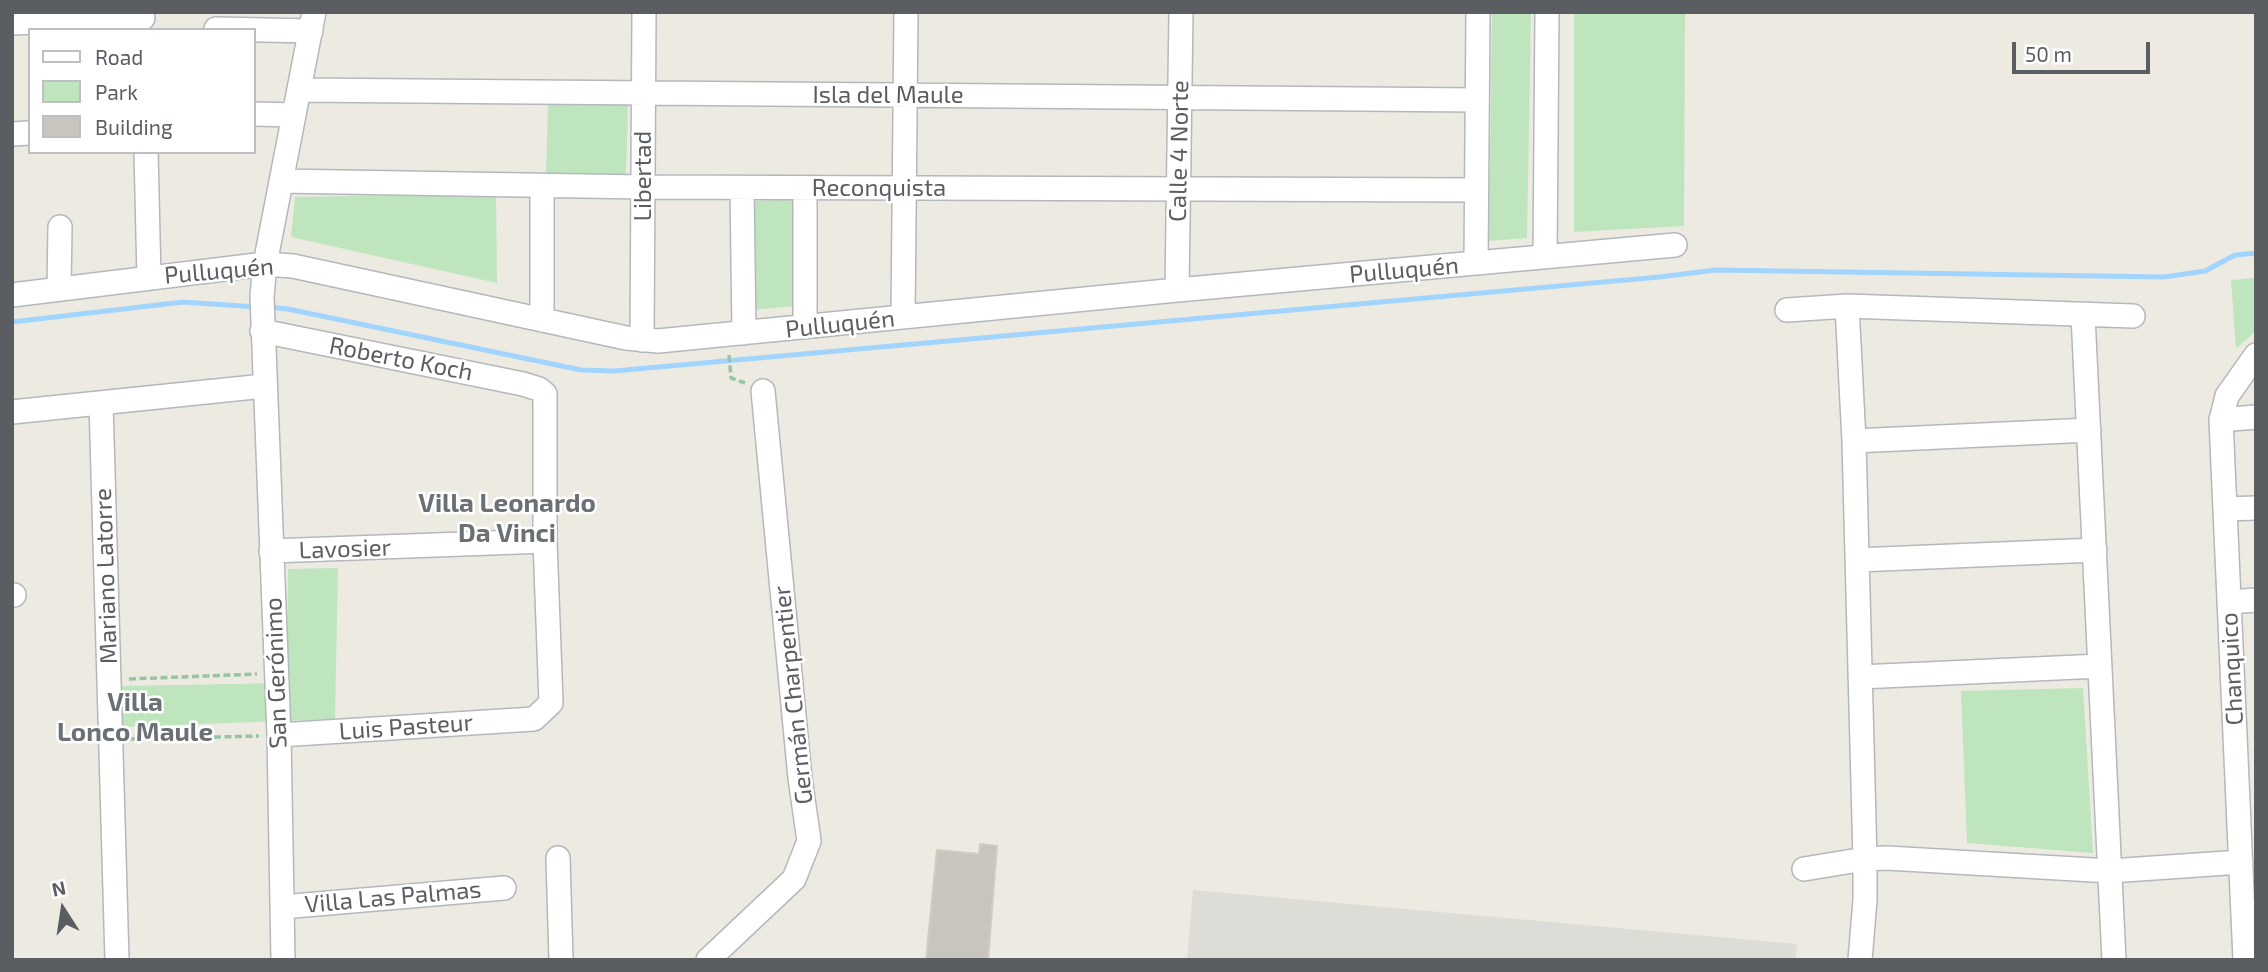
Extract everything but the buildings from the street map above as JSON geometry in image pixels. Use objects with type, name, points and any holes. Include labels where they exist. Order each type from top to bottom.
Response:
[{"type":"street","name":"Libertad","points":[[642,340],[644,12]]},
{"type":"street","points":[[903,317],[906,12]]},
{"type":"street","name":"Calle 4 Norte","points":[[1177,290],[1181,12]]},
{"type":"street","points":[[1476,263],[1478,12]]},
{"type":"street","points":[[1545,257],[1547,12]]},
{"type":"street","points":[[12,23],[143,20]]},
{"type":"street","points":[[228,28],[313,21]]},
{"type":"street","name":"San Gerónimo","points":[[283,960],[279,735],[262,296],[265,264],[313,21]]},
{"type":"street","name":"Isla del Maule","points":[[299,90],[1477,100]]},
{"type":"street","points":[[256,114],[294,114]]},
{"type":"street","points":[[146,154],[149,278]]},
{"type":"street","name":"Reconquista","points":[[281,181],[742,188],[1476,190]]},
{"type":"street","points":[[542,186],[542,320]]},
{"type":"street","points":[[742,188],[744,333]]},
{"type":"street","points":[[805,188],[805,327]]},
{"type":"street","points":[[59,289],[60,227]]},
{"type":"street","name":"Pulluquén","points":[[12,296],[265,264],[293,266],[642,340],[674,340],[1177,290],[1675,245]]},
{"type":"street","points":[[1787,310],[1847,306],[2133,316]]},
{"type":"street","points":[[1847,306],[1854,441],[1865,900],[1860,960]]},
{"type":"street","points":[[2083,315],[2114,960]]},
{"type":"street","name":"Roberto Koch","points":[[263,326],[539,389],[545,394],[545,541]]},
{"type":"street","points":[[2256,355],[2227,396],[2221,419],[2256,417]]},
{"type":"street","points":[[12,412],[264,386]]},
{"type":"street","name":"Germán Charpentier","points":[[708,960],[794,879],[809,841],[800,778],[763,391]]},
{"type":"street","name":"Mariano Latorre","points":[[100,403],[117,960]]},
{"type":"street","name":"Chanquico","points":[[2221,419],[2229,602],[2245,691],[2247,789],[2241,862],[2249,887],[2245,960]]},
{"type":"street","points":[[1854,441],[2089,430]]},
{"type":"street","points":[[2225,509],[2256,508]]},
{"type":"street","name":"Lavosier","points":[[271,551],[545,541]]},
{"type":"street","name":"Luis Pasteur","points":[[279,735],[534,719],[551,703],[545,541]]},
{"type":"street","points":[[1857,560],[2095,550]]},
{"type":"street","points":[[2229,602],[2256,600]]},
{"type":"street","points":[[1860,677],[2100,666]]},
{"type":"street","points":[[558,858],[561,960]]},
{"type":"street","points":[[1804,869],[1887,858],[2110,871],[2241,862]]},
{"type":"street","name":"Villa Las Palmas","points":[[282,906],[504,888]]},
{"type":"path","points":[[729,356],[731,377]]},
{"type":"path","points":[[109,680],[276,673]]},
{"type":"path","points":[[111,740],[279,735]]},
{"type":"shaded area","points":[[1193,890],[1797,944],[1796,960],[1187,960]]},
{"type":"green space","points":[[1492,12],[1531,12],[1527,238],[1489,241]]},
{"type":"green space","points":[[1574,12],[1685,12],[1684,226],[1574,232]]},
{"type":"green space","points":[[548,105],[628,105],[626,176],[546,173]]},
{"type":"green space","points":[[496,194],[497,283],[291,237],[295,197]]},
{"type":"green space","points":[[794,199],[795,306],[753,310],[752,201]]},
{"type":"green space","points":[[2256,278],[2256,331],[2236,349],[2231,280]]},
{"type":"green space","points":[[338,568],[335,719],[122,727],[121,686],[287,683],[288,569]]},
{"type":"green space","points":[[2083,688],[2093,853],[1967,843],[1961,691]]},
{"type":"waterway","points":[[269,307],[581,370],[614,371],[1716,270],[2164,277],[2205,271],[2235,255],[2256,253]]},
{"type":"waterway","points":[[12,322],[183,302],[256,307]]},
{"type":"district","name":"Villa Leonardo Da Vinci","points":[[507,518]]},
{"type":"district","name":"Villa Lonco Maule","points":[[135,717]]}]
